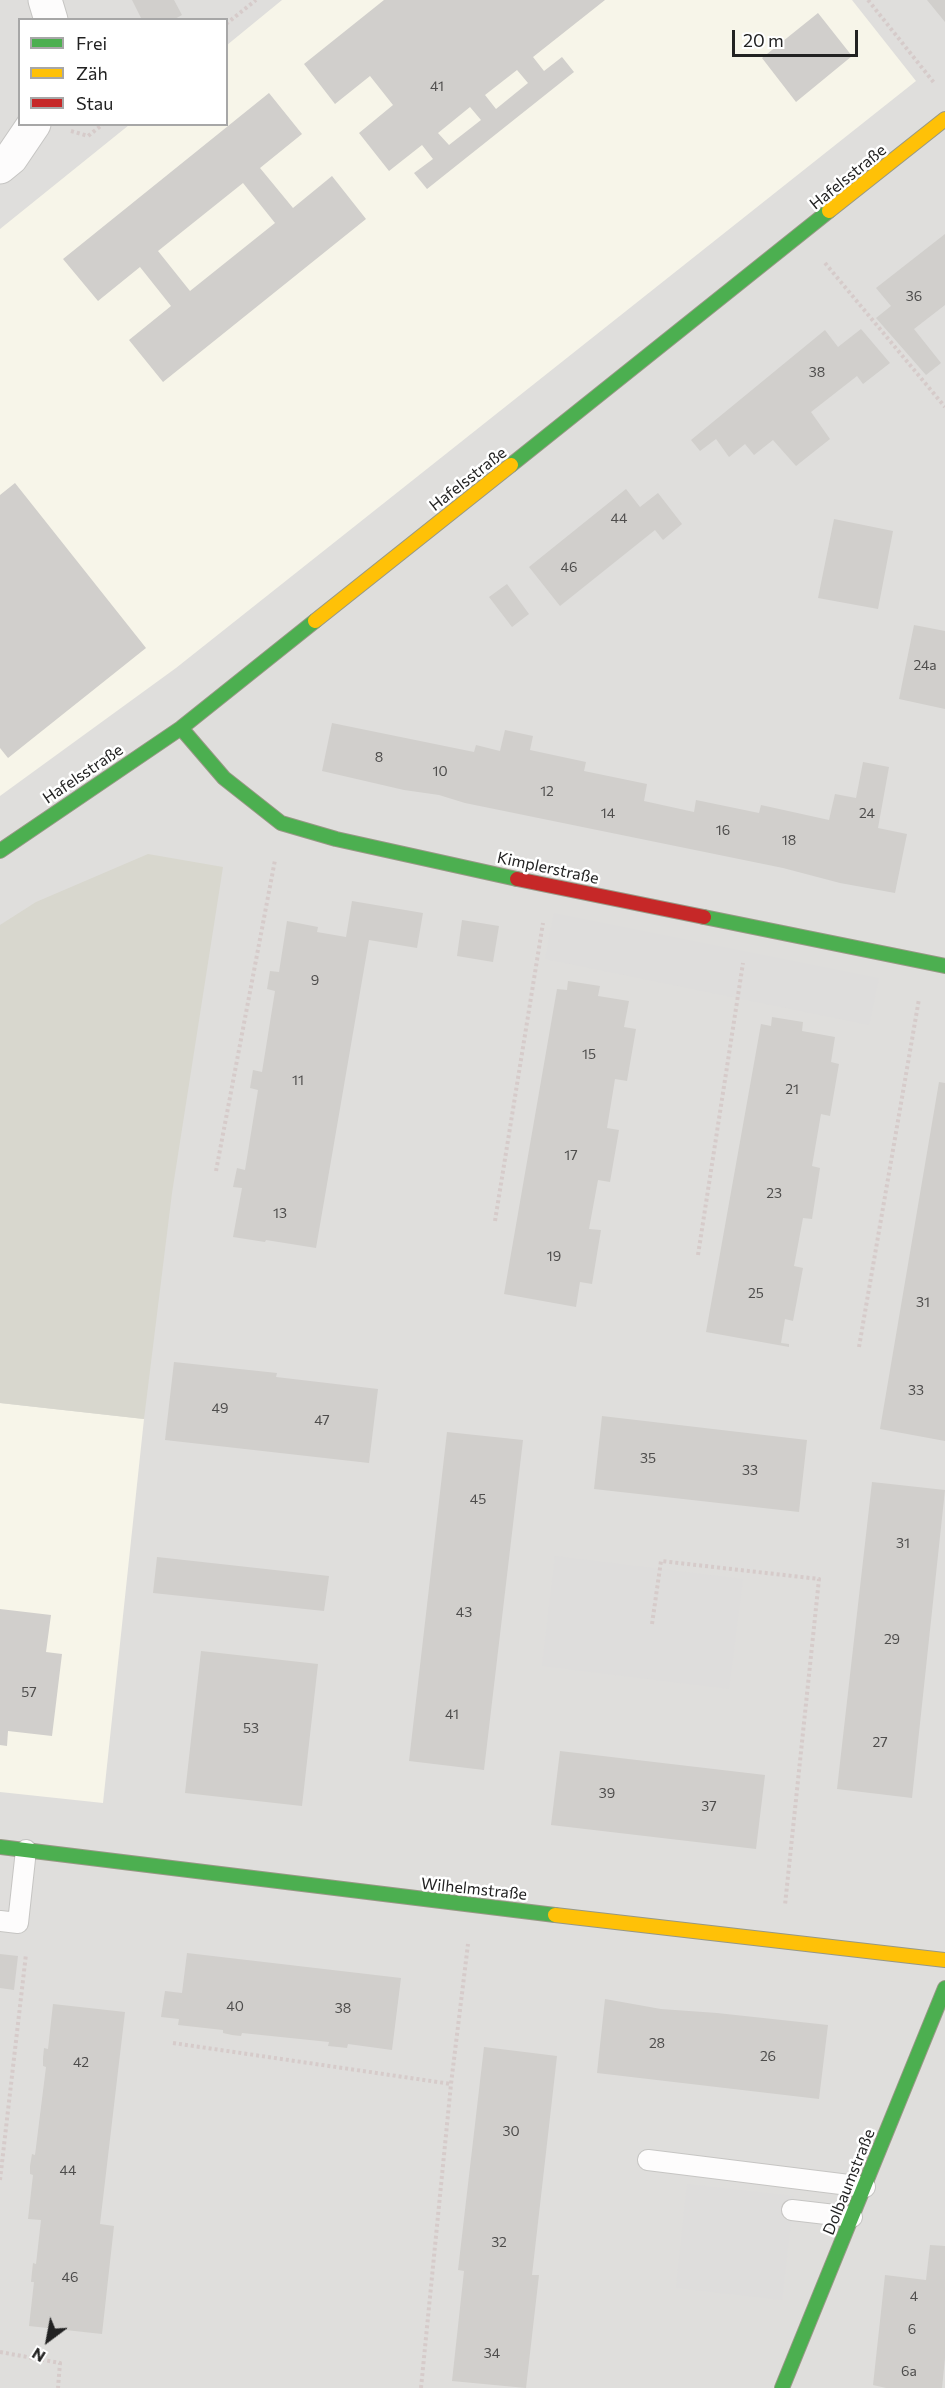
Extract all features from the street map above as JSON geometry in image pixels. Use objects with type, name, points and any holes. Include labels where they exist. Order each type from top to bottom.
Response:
[{"type":"street","points":[[45,0],[50,18]]},
{"type":"street","name":"Hafelsstraße","points":[[0,851],[181,728],[945,119]]},
{"type":"street","points":[[0,167],[11,158],[33,126]]},
{"type":"street","name":"Kimplerstraße","points":[[181,728],[224,778],[281,824],[336,839],[549,885],[945,966]]},
{"type":"street","name":"Wilhelmstraße","points":[[0,1847],[473,1906],[945,1960]]},
{"type":"street","name":"Dolbaumstraße","points":[[782,2388],[945,1988]]},
{"type":"lane","points":[[0,1921],[18,1923],[26,1850]]},
{"type":"lane","points":[[648,2160],[865,2187]]},
{"type":"lane","points":[[792,2210],[852,2217]]},
{"type":"path","points":[[228,22],[256,0]]},
{"type":"path","points":[[868,0],[938,87]]},
{"type":"path","points":[[69,130],[88,136],[100,126]]},
{"type":"path","points":[[803,234],[846,290],[945,407]]},
{"type":"path","points":[[216,1171],[281,824]]},
{"type":"path","points":[[495,1221],[549,885]]},
{"type":"path","points":[[698,1256],[749,925]]},
{"type":"path","points":[[860,1347],[925,962]]},
{"type":"path","points":[[652,1624],[661,1561],[819,1579],[781,1941]]},
{"type":"path","points":[[421,2388],[451,2084],[473,1906]]},
{"type":"path","points":[[0,2180],[27,1945]]},
{"type":"path","points":[[173,2043],[451,2084]]},
{"type":"path","points":[[0,2352],[60,2363],[58,2388]]},
{"type":"shaded area","points":[[0,0],[945,0],[945,2388],[0,2388]]},
{"type":"shaded area","points":[[282,0],[852,0],[916,81],[176,668],[0,796],[0,229],[128,126],[228,126],[228,44]]},
{"type":"shaded area","points":[[148,854],[223,867],[172,1193],[144,1419],[0,1403],[0,925],[36,902]]},
{"type":"shaded area","points":[[554,913],[879,978],[869,1025],[545,959]]},
{"type":"shaded area","points":[[0,1403],[144,1419],[103,1803],[0,1792]]},
{"type":"shaded area","points":[[555,1556],[743,1579],[729,1689],[542,1666]]},
{"type":"shaded area","points":[[687,2184],[794,2196],[782,2300],[676,2288]]},
{"type":"building","points":[[132,0],[174,0],[182,15],[177,18],[141,18]]},
{"type":"building","points":[[384,0],[605,0],[533,57],[544,71],[562,57],[574,72],[427,189],[414,173],[433,159],[422,145],[389,171],[359,133],[393,105],[370,76],[335,104],[304,64]],"holes":[[[517,70],[528,83],[496,109],[485,95]],[[470,107],[481,120],[449,145],[438,133]]]},
{"type":"building","points":[[927,0],[945,0],[945,22]]},
{"type":"building","points":[[818,13],[852,56],[796,102],[762,58]]},
{"type":"building","points":[[269,93],[302,134],[260,168],[293,208],[332,176],[366,219],[163,382],[129,340],[171,306],[140,267],[98,301],[63,259]],"holes":[[[243,183],[275,223],[190,291],[158,251]]]},
{"type":"building","points":[[945,234],[945,305],[914,329],[941,363],[926,375],[876,318],[891,306],[876,288]]},
{"type":"building","points":[[861,329],[890,363],[863,384],[857,376],[811,412],[830,439],[796,466],[773,440],[754,455],[745,444],[729,457],[716,439],[700,451],[691,440],[825,330],[838,347]]},
{"type":"building","points":[[15,483],[146,648],[8,758],[0,748],[0,495]]},
{"type":"building","points":[[626,489],[640,507],[658,493],[682,524],[663,540],[655,530],[560,606],[529,567]]},
{"type":"building","points":[[834,519],[893,531],[878,609],[818,598]]},
{"type":"building","points":[[507,584],[529,614],[512,627],[489,597]]},
{"type":"building","points":[[914,625],[945,631],[945,709],[899,699]]},
{"type":"building","points":[[332,723],[474,752],[476,745],[500,751],[505,730],[533,736],[530,750],[586,762],[584,771],[647,784],[644,801],[694,812],[696,800],[759,813],[761,805],[829,820],[835,794],[856,798],[863,762],[889,767],[878,828],[907,834],[895,893],[322,771]]},
{"type":"building","points":[[352,901],[423,913],[417,948],[369,940],[316,1248],[233,1237],[242,1188],[233,1187],[237,1168],[245,1170],[258,1090],[250,1088],[253,1070],[262,1072],[275,991],[267,989],[270,971],[279,972],[287,921],[318,927],[317,932],[346,937]]},
{"type":"building","points":[[462,920],[499,926],[493,962],[457,956]]},
{"type":"building","points":[[568,981],[600,986],[598,996],[629,1001],[624,1027],[636,1029],[627,1081],[615,1079],[607,1128],[619,1130],[610,1182],[598,1180],[589,1229],[601,1230],[592,1284],[580,1282],[576,1307],[504,1294],[557,989],[567,990]]},
{"type":"building","points":[[772,1017],[803,1022],[802,1031],[835,1037],[831,1062],[839,1064],[830,1116],[821,1114],[812,1166],[820,1168],[812,1219],[803,1218],[794,1266],[803,1268],[793,1321],[785,1319],[781,1343],[789,1344],[789,1347],[706,1332],[761,1024],[771,1026]]},
{"type":"building","points":[[939,1082],[945,1083],[945,1441],[880,1429]]},
{"type":"building","points":[[174,1362],[277,1373],[276,1377],[378,1389],[369,1463],[165,1440]]},
{"type":"building","points":[[602,1416],[807,1440],[799,1512],[594,1489]]},
{"type":"building","points":[[447,1432],[523,1440],[484,1770],[409,1761]]},
{"type":"building","points":[[872,1482],[945,1490],[912,1798],[837,1789]]},
{"type":"building","points":[[157,1557],[329,1576],[324,1611],[153,1593]]},
{"type":"building","points":[[0,1609],[51,1615],[46,1652],[62,1654],[52,1736],[8,1731],[7,1746],[0,1745]]},
{"type":"building","points":[[201,1651],[318,1664],[302,1806],[185,1793]]},
{"type":"building","points":[[560,1751],[765,1775],[756,1849],[551,1825]]},
{"type":"building","points":[[187,1953],[401,1978],[392,2050],[348,2044],[347,2048],[328,2046],[329,2042],[242,2033],[241,2036],[232,2035],[223,2033],[223,2030],[178,2025],[179,2019],[161,2017],[165,1991],[182,1993]]},
{"type":"building","points":[[0,1954],[18,1956],[14,1990],[0,1988]]},
{"type":"building","points":[[605,1999],[661,2009],[828,2025],[819,2099],[597,2073]]},
{"type":"building","points":[[53,2004],[125,2012],[100,2224],[114,2226],[102,2334],[29,2326],[34,2282],[31,2282],[33,2263],[36,2264],[41,2220],[28,2219],[33,2175],[30,2174],[30,2166],[32,2154],[35,2155],[46,2067],[43,2066],[44,2048],[48,2049]]},
{"type":"building","points":[[484,2047],[557,2056],[532,2275],[539,2275],[526,2388],[452,2381],[464,2271],[458,2270]]},
{"type":"building","points":[[930,2245],[945,2246],[945,2358],[942,2388],[886,2388],[873,2385],[885,2275],[926,2280]]},
{"type":"traffic: fast","points":[[511,465],[829,211]]},
{"type":"traffic: fast","points":[[0,851],[181,728],[315,621]]},
{"type":"traffic: fast","points":[[181,728],[224,778],[281,823],[336,839],[517,879]]},
{"type":"traffic: fast","points":[[704,917],[945,966]]},
{"type":"traffic: fast","points":[[0,1847],[555,1915]]},
{"type":"traffic: fast","points":[[782,2388],[945,1988]]},
{"type":"traffic: slow","points":[[829,211],[945,119]]},
{"type":"traffic: slow","points":[[315,621],[511,465]]},
{"type":"traffic: slow","points":[[555,1915],[945,1960]]},
{"type":"traffic: jam","points":[[517,879],[704,917]]}]
